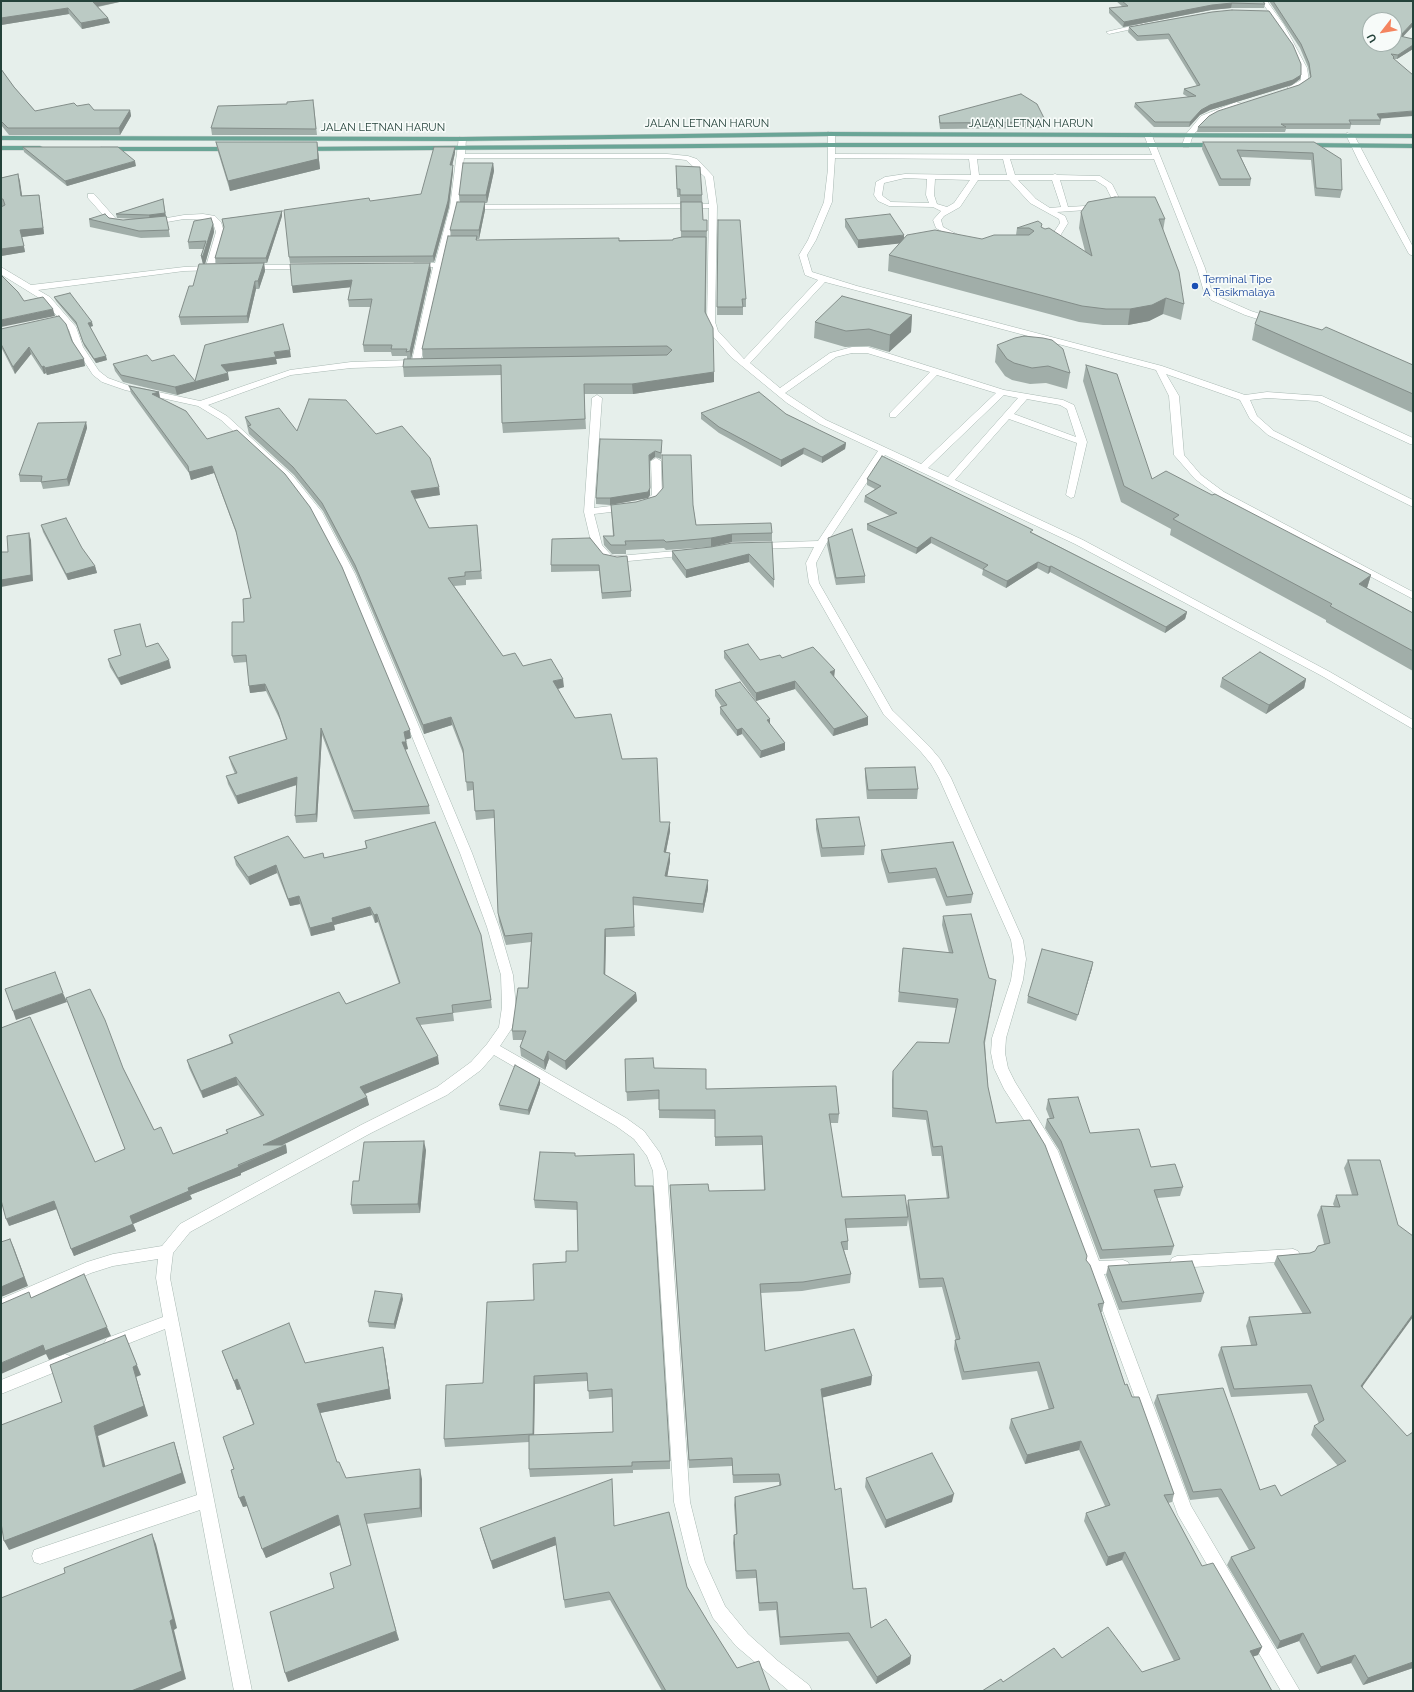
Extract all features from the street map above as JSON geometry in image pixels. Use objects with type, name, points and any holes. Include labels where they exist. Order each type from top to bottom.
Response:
[{"type":"main road","name":"JALAN LETNAN HARUN","points":[[1,138],[462,139],[830,134],[1190,134],[1413,136]]},
{"type":"main road","name":"JALAN LETNAN HARUN","points":[[294,149],[461,153],[830,145],[1224,145]]},
{"type":"main road","points":[[1293,145],[1413,146]]},
{"type":"main road","points":[[1,148],[49,148]]},
{"type":"main road","points":[[96,148],[239,149]]},
{"type":"street","points":[[1264,1],[1292,43],[1304,68],[1305,81],[1281,91]]},
{"type":"street","points":[[1262,12],[1270,12]]},
{"type":"street","points":[[1109,32],[1154,24]]},
{"type":"street","points":[[1186,145],[1190,134],[1204,118],[1247,102]]},
{"type":"street","points":[[830,134],[832,156],[828,202],[812,240],[803,255],[808,273],[823,279],[1159,368],[1244,398],[1267,395],[1319,398],[1413,442]]},
{"type":"street","points":[[1148,135],[1201,268],[1207,290],[1214,298],[1248,313],[1285,324]]},
{"type":"street","points":[[1350,135],[1413,254]]},
{"type":"street","points":[[416,362],[438,265],[447,242],[454,207],[462,139]]},
{"type":"street","points":[[461,153],[667,156],[688,158],[699,164],[709,176],[712,206],[709,243],[711,322],[714,332],[721,341],[744,364],[780,392],[823,422],[1079,542],[1326,674],[1413,725]]},
{"type":"street","points":[[832,156],[1156,157]]},
{"type":"street","points":[[967,242],[945,232],[937,224],[937,220],[941,214],[949,211],[964,196],[975,178],[973,157]]},
{"type":"street","points":[[1006,157],[1012,178],[1033,201],[1062,218],[1064,223],[1057,234],[1044,242]]},
{"type":"street","points":[[949,211],[934,205],[889,204],[881,200],[878,195],[880,182],[885,179],[905,176],[975,178],[1055,176],[1086,177],[1103,180],[1109,186],[1116,200],[1110,205],[1100,207],[1050,210]]},
{"type":"street","points":[[1055,176],[1065,208]]},
{"type":"street","points":[[932,177],[930,195],[934,205]]},
{"type":"street","points":[[91,196],[114,222],[136,224],[184,217],[203,216],[212,218],[217,222],[220,232],[209,268]]},
{"type":"street","points":[[454,207],[712,206]]},
{"type":"street","points":[[407,265],[438,265]]},
{"type":"street","points":[[240,268],[312,266]]},
{"type":"street","points":[[31,288],[184,269],[224,268]]},
{"type":"street","points":[[1,269],[47,299],[59,319],[72,329],[86,360],[96,373],[105,380],[128,388],[201,404],[224,418],[290,478],[317,512],[350,574],[466,853],[493,927],[507,975],[509,1007],[505,1028],[492,1048],[476,1066],[442,1091],[366,1129],[184,1228],[166,1251],[163,1278],[243,1691]]},
{"type":"street","points":[[744,364],[823,279]]},
{"type":"street","points":[[780,392],[833,355],[852,350],[868,350],[1002,392],[1024,397],[1038,397],[1072,407],[1082,442],[1077,459],[1071,495]]},
{"type":"street","points":[[201,404],[290,373],[351,365],[432,362]]},
{"type":"street","points":[[1159,368],[1174,396],[1179,455],[1198,477],[1221,494],[1413,596]]},
{"type":"street","points":[[894,415],[936,371]]},
{"type":"street","points":[[949,481],[1002,409],[1002,392]]},
{"type":"street","points":[[922,468],[1002,409],[1024,397]]},
{"type":"street","points":[[597,398],[589,512],[597,546],[608,557],[618,559],[695,552]]},
{"type":"street","points":[[1244,398],[1253,418],[1272,433],[1413,504]]},
{"type":"street","points":[[1002,409],[1082,442]]},
{"type":"street","points":[[883,450],[821,544],[811,562],[811,572],[814,582],[888,712],[925,749],[939,767],[1017,940],[1020,959],[1017,980],[999,1038],[998,1053],[1001,1068],[1009,1086],[1051,1151],[1092,1268],[1184,1510],[1291,1691]]},
{"type":"street","points":[[589,512],[636,506],[652,501],[657,496],[656,461]]},
{"type":"street","points":[[746,547],[821,544]]},
{"type":"street","points":[[492,1048],[621,1122],[639,1135],[654,1152],[660,1171],[682,1502],[697,1563],[719,1612],[742,1640],[772,1667],[803,1691]]},
{"type":"street","points":[[1,1306],[87,1268],[113,1260],[166,1251]]},
{"type":"street","points":[[1164,1263],[1306,1254]]},
{"type":"street","points":[[1092,1268],[1140,1265]]},
{"type":"street","points":[[99,1348],[172,1320]]},
{"type":"street","points":[[1,1387],[77,1356]]},
{"type":"street","points":[[40,1556],[206,1500]]},
{"type":"building","points":[[1,1],[96,1],[93,2],[108,18],[81,23],[68,8],[1,18]]},
{"type":"building","points":[[1122,1],[1263,1],[1265,4],[1232,3],[1212,5],[1124,22],[1109,8],[1128,6]]},
{"type":"building","points":[[1273,1],[1413,1],[1413,22],[1402,34],[1402,12],[1362,12],[1362,52],[1402,52],[1402,36],[1413,39],[1413,45],[1398,55],[1391,54],[1394,57],[1393,58],[1413,75],[1413,111],[1377,114],[1381,120],[1349,120],[1351,124],[1281,124],[1286,127],[1198,127],[1209,116],[1218,111],[1299,85],[1311,77],[1309,63],[1301,44]]},
{"type":"building","points":[[1232,10],[1269,11],[1293,45],[1301,64],[1301,75],[1293,80],[1210,105],[1201,110],[1190,122],[1155,122],[1135,103],[1196,96],[1184,89],[1200,85],[1169,34],[1138,36],[1129,27],[1212,12]]},
{"type":"building","points":[[1,69],[14,87],[35,111],[74,103],[77,106],[89,104],[94,110],[130,110],[119,128],[8,128],[1,121]]},
{"type":"building","points":[[1021,94],[1037,104],[1046,122],[940,123],[939,116]]},
{"type":"building","points":[[313,100],[316,129],[211,128],[218,106],[287,104],[287,102]]},
{"type":"building","points":[[216,142],[317,142],[318,159],[228,181]]},
{"type":"building","points":[[1203,142],[1314,142],[1341,159],[1342,190],[1316,188],[1313,153],[1237,150],[1251,179],[1221,179]]},
{"type":"building","points":[[23,147],[118,147],[135,161],[65,181]]},
{"type":"building","points":[[434,147],[455,147],[450,165],[453,165],[448,201],[433,256],[289,257],[284,210],[369,198],[370,201],[421,194]]},
{"type":"building","points":[[463,163],[493,163],[486,195],[459,195]]},
{"type":"building","points":[[676,166],[700,167],[702,195],[680,195],[680,189],[677,189]]},
{"type":"building","points":[[18,174],[21,196],[39,195],[43,228],[20,230],[24,246],[1,249],[1,207],[5,205],[3,199],[1,199],[1,178]]},
{"type":"building","points":[[1115,197],[1155,197],[1165,219],[1159,219],[1179,272],[1184,304],[1166,298],[1152,305],[1130,309],[1106,309],[1082,306],[889,255],[907,235],[935,230],[982,239],[994,235],[1029,235],[1034,231],[1029,228],[1017,228],[1038,221],[1042,224],[1041,227],[1045,229],[1049,228],[1092,256],[1081,212],[1088,202]]},
{"type":"building","points":[[163,199],[165,213],[149,215],[116,214]]},
{"type":"building","points":[[457,202],[485,202],[479,230],[450,230]]},
{"type":"building","points":[[681,202],[702,202],[703,220],[707,220],[707,231],[681,231]]},
{"type":"building","points":[[282,211],[266,258],[215,258],[224,227],[222,219]]},
{"type":"building","points":[[105,214],[109,218],[123,220],[166,216],[169,230],[139,231],[89,219]]},
{"type":"building","points":[[890,214],[904,235],[858,240],[845,219]]},
{"type":"building","points":[[211,218],[213,224],[203,256],[201,256],[206,241],[188,242],[194,221]]},
{"type":"building","points":[[718,220],[740,220],[746,299],[742,299],[743,307],[717,307]]},
{"type":"building","points":[[448,236],[477,236],[476,240],[619,238],[619,241],[673,240],[682,237],[706,237],[705,312],[713,328],[714,372],[632,384],[584,384],[585,419],[502,423],[501,365],[403,367],[404,359],[667,355],[672,350],[667,346],[422,349]]},
{"type":"building","points":[[264,263],[258,281],[255,281],[247,316],[179,317],[189,286],[193,286],[199,264]]},
{"type":"building","points":[[430,263],[410,351],[406,352],[407,349],[391,349],[392,345],[363,345],[372,299],[348,300],[352,280],[292,286],[290,264]]},
{"type":"building","points":[[1,275],[18,292],[24,301],[43,297],[53,309],[1,320]]},
{"type":"building","points":[[70,293],[92,322],[88,323],[106,356],[94,359],[83,342],[76,322],[54,297]]},
{"type":"building","points":[[842,296],[912,315],[890,335],[869,329],[846,331],[815,322]]},
{"type":"building","points":[[1260,311],[1322,330],[1326,327],[1413,365],[1413,394],[1255,324]]},
{"type":"building","points":[[59,316],[66,324],[72,341],[84,359],[45,368],[44,366],[42,367],[29,347],[13,367],[1,344],[1,329]]},
{"type":"building","points":[[283,324],[290,350],[274,352],[276,357],[221,365],[228,373],[175,387],[121,375],[113,364],[147,355],[152,361],[174,355],[195,381],[205,345]]},
{"type":"building","points":[[1024,336],[1052,340],[1063,349],[1070,373],[1048,366],[1032,368],[1014,363],[1007,359],[997,345]]},
{"type":"building","points":[[1086,365],[1117,374],[1152,479],[1166,471],[1212,495],[1215,494],[1371,575],[1359,584],[1413,613],[1413,651],[1330,606],[1332,604],[1173,519],[1179,515],[1124,486]]},
{"type":"building","points":[[129,386],[159,392],[152,394],[186,411],[207,439],[237,430],[285,474],[310,507],[342,567],[410,730],[404,732],[406,742],[402,742],[429,806],[353,811],[321,728],[316,814],[295,816],[297,777],[236,796],[226,776],[237,773],[229,757],[287,739],[278,712],[265,684],[249,686],[246,655],[232,656],[232,622],[244,622],[243,599],[251,598],[236,531],[212,466],[189,472],[188,466]]},
{"type":"building","points":[[759,392],[786,414],[846,443],[822,457],[804,448],[781,460],[719,427],[701,413]]},
{"type":"building","points":[[309,399],[346,400],[376,434],[402,426],[430,458],[439,487],[411,491],[429,528],[477,525],[481,571],[465,572],[465,576],[448,578],[503,656],[515,653],[523,666],[551,659],[563,679],[553,681],[575,718],[611,714],[622,759],[657,758],[660,822],[670,822],[664,852],[670,853],[665,876],[708,880],[703,904],[633,897],[634,927],[605,929],[604,974],[636,993],[565,1061],[548,1051],[544,1061],[520,1047],[526,1031],[512,1031],[518,988],[528,988],[532,933],[505,936],[498,913],[494,810],[475,811],[473,782],[466,782],[463,749],[451,717],[423,725],[355,565],[322,503],[293,467],[248,426],[251,425],[245,417],[279,408],[297,431]]},
{"type":"building","points":[[86,422],[67,479],[41,482],[42,476],[19,475],[38,423]]},
{"type":"building","points":[[600,439],[662,440],[661,453],[655,451],[649,455],[650,488],[648,492],[610,498],[596,498]]},
{"type":"building","points":[[662,455],[691,455],[693,505],[696,525],[771,523],[772,533],[732,534],[711,538],[666,542],[664,540],[625,541],[626,545],[611,545],[603,536],[614,536],[611,505],[636,502],[656,496],[663,488]]},
{"type":"building","points":[[882,456],[1033,530],[1030,532],[1187,612],[1166,627],[1051,566],[1049,567],[1038,562],[1007,581],[983,569],[988,565],[931,537],[917,548],[867,524],[897,513],[865,496],[881,486],[867,479]]},
{"type":"building","points":[[66,518],[82,548],[95,566],[66,574],[41,525]]},
{"type":"building","points":[[852,529],[865,576],[836,578],[828,538]]},
{"type":"building","points":[[29,533],[31,575],[1,580],[1,552],[8,552],[7,536]]},
{"type":"building","points":[[590,538],[603,554],[617,557],[627,556],[631,591],[602,593],[599,565],[551,565],[552,539]]},
{"type":"building","points":[[772,542],[774,580],[749,554],[686,570],[672,551],[732,543]]},
{"type":"building","points":[[140,624],[146,647],[158,643],[169,660],[118,678],[108,659],[121,655],[114,630]]},
{"type":"building","points":[[748,644],[760,660],[780,655],[782,658],[813,647],[835,670],[830,672],[868,717],[834,729],[795,681],[756,693],[724,651]]},
{"type":"building","points":[[1260,652],[1306,679],[1269,705],[1222,678]]},
{"type":"building","points":[[740,682],[770,719],[767,720],[785,743],[761,751],[742,728],[737,730],[720,707],[727,705],[715,690]]},
{"type":"building","points":[[915,767],[918,789],[868,790],[865,768]]},
{"type":"building","points":[[859,817],[865,846],[822,848],[816,819]]},
{"type":"building","points":[[435,822],[481,935],[491,1000],[452,1005],[453,1013],[416,1018],[438,1056],[360,1087],[367,1097],[263,1145],[286,1145],[238,1165],[239,1167],[188,1188],[189,1191],[130,1216],[133,1224],[71,1249],[54,1201],[6,1219],[1,1200],[1,1028],[30,1017],[95,1162],[125,1149],[66,998],[90,989],[105,1020],[123,1068],[154,1130],[161,1127],[173,1154],[228,1133],[226,1130],[264,1115],[236,1077],[201,1091],[187,1060],[233,1043],[229,1035],[339,992],[346,1004],[400,983],[377,914],[374,915],[370,907],[332,918],[333,922],[310,928],[299,896],[288,899],[276,865],[248,877],[234,857],[288,836],[304,858],[323,853],[324,858],[367,848],[365,841]]},
{"type":"building","points":[[953,842],[973,894],[947,897],[936,868],[889,873],[881,850]]},
{"type":"building","points":[[971,914],[989,978],[996,980],[984,1042],[988,1087],[996,1123],[1030,1120],[1045,1145],[1087,1256],[1086,1260],[1090,1265],[1104,1303],[1098,1304],[1125,1385],[1127,1384],[1132,1397],[1139,1397],[1174,1494],[1164,1495],[1202,1566],[1213,1563],[1262,1647],[1250,1651],[1272,1691],[982,1691],[1001,1679],[1003,1682],[1054,1648],[1062,1658],[1108,1627],[1142,1672],[1180,1659],[1125,1552],[1108,1557],[1086,1513],[1110,1505],[1081,1441],[1027,1455],[1011,1419],[1054,1408],[1039,1362],[964,1372],[955,1340],[960,1339],[943,1278],[920,1279],[908,1200],[949,1198],[942,1146],[933,1147],[927,1111],[893,1108],[893,1071],[917,1042],[949,1043],[958,999],[899,992],[903,948],[953,953],[943,916]]},
{"type":"building","points":[[1042,949],[1093,962],[1078,1015],[1028,996]]},
{"type":"building","points":[[55,972],[63,993],[13,1011],[5,989]]},
{"type":"building","points":[[653,1058],[654,1068],[706,1069],[706,1089],[836,1086],[839,1114],[829,1114],[842,1197],[905,1195],[908,1217],[845,1219],[848,1241],[841,1242],[851,1274],[803,1282],[760,1284],[765,1351],[854,1329],[872,1376],[821,1389],[835,1490],[841,1488],[853,1589],[866,1588],[871,1628],[886,1619],[911,1656],[877,1677],[849,1633],[780,1637],[777,1602],[759,1603],[756,1570],[736,1571],[734,1535],[737,1534],[735,1497],[781,1485],[779,1474],[733,1475],[732,1458],[689,1460],[670,1185],[708,1184],[709,1191],[765,1190],[762,1136],[715,1137],[715,1110],[659,1110],[659,1090],[626,1092],[625,1059]]},
{"type":"building","points":[[515,1065],[540,1079],[528,1110],[499,1105]]},
{"type":"building","points":[[1078,1097],[1090,1133],[1139,1129],[1151,1167],[1175,1164],[1183,1187],[1154,1190],[1174,1246],[1102,1250],[1061,1141],[1047,1119],[1054,1118],[1048,1099]]},
{"type":"building","points":[[424,1141],[418,1204],[351,1205],[353,1181],[359,1181],[364,1142]]},
{"type":"building","points":[[540,1152],[575,1153],[575,1156],[634,1154],[635,1186],[653,1186],[670,1461],[632,1462],[632,1466],[529,1469],[529,1435],[613,1432],[612,1389],[588,1391],[587,1373],[534,1376],[533,1434],[444,1439],[446,1385],[483,1383],[487,1302],[534,1300],[533,1264],[566,1262],[566,1251],[578,1251],[577,1202],[534,1200]]},
{"type":"building","points":[[1348,1160],[1380,1160],[1398,1225],[1413,1236],[1413,1314],[1361,1386],[1407,1436],[1413,1432],[1413,1662],[1368,1678],[1355,1655],[1321,1667],[1303,1633],[1280,1641],[1231,1557],[1255,1548],[1221,1489],[1193,1492],[1157,1395],[1223,1388],[1260,1490],[1275,1485],[1281,1496],[1346,1461],[1314,1426],[1324,1420],[1311,1385],[1234,1389],[1221,1347],[1257,1345],[1249,1317],[1311,1313],[1277,1256],[1310,1253],[1315,1251],[1318,1246],[1330,1243],[1321,1206],[1340,1207],[1336,1195],[1358,1195]]},
{"type":"building","points":[[10,1239],[24,1277],[1,1287],[1,1242]]},
{"type":"building","points":[[1192,1261],[1204,1293],[1122,1302],[1108,1266]]},
{"type":"building","points":[[84,1274],[107,1327],[45,1351],[43,1345],[1,1363],[1,1304],[29,1292],[31,1298]]},
{"type":"building","points":[[375,1291],[402,1294],[394,1324],[368,1322]]},
{"type":"building","points":[[289,1323],[305,1363],[383,1347],[389,1389],[317,1404],[337,1462],[339,1462],[346,1478],[420,1469],[420,1508],[364,1514],[396,1631],[285,1673],[270,1612],[334,1588],[330,1573],[351,1565],[338,1515],[262,1549],[244,1496],[239,1498],[231,1470],[234,1469],[223,1437],[254,1424],[237,1379],[234,1381],[222,1351]]},
{"type":"building","points":[[125,1335],[137,1365],[133,1367],[144,1406],[94,1426],[103,1467],[174,1442],[182,1473],[4,1541],[1,1523],[1,1425],[62,1402],[50,1365]]},
{"type":"building","points":[[932,1453],[954,1494],[886,1520],[866,1478]]},
{"type":"building","points":[[612,1479],[614,1526],[669,1512],[687,1587],[737,1668],[759,1661],[770,1691],[666,1691],[609,1592],[564,1600],[555,1537],[491,1561],[480,1528]]},
{"type":"building","points":[[152,1534],[173,1619],[170,1621],[182,1671],[131,1691],[1,1691],[1,1598],[65,1573],[64,1568]]},
{"type":"place","name":"Terminal Tipe A Tasikmalaya","points":[[1195,286]]}]
